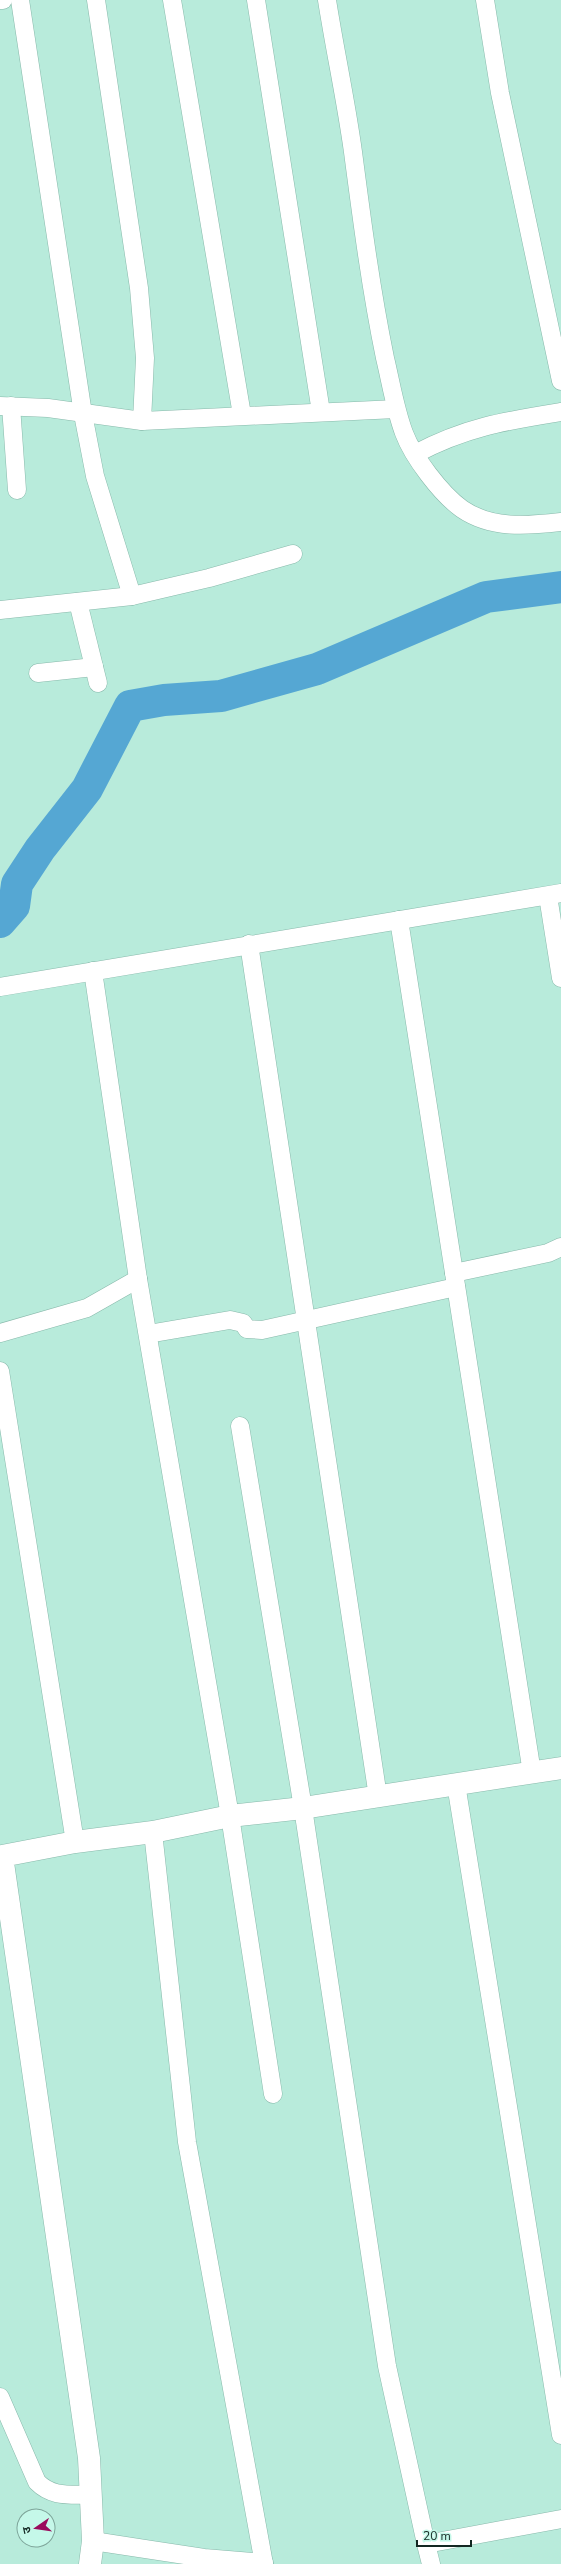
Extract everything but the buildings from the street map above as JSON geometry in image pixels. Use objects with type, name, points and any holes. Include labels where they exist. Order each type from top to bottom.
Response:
[{"type":"street","points":[[20,0],[83,414],[95,476],[132,596]]},
{"type":"street","points":[[96,0],[139,288],[145,358],[142,421]]},
{"type":"street","points":[[172,0],[242,415]]},
{"type":"street","points":[[256,0],[321,412]]},
{"type":"street","points":[[327,0],[353,150],[363,233],[380,334],[396,409],[405,434],[415,454],[445,494],[461,509],[482,520],[511,526],[561,522]]},
{"type":"street","points":[[485,0],[500,94],[561,381]]},
{"type":"street","points":[[17,490],[6,406],[142,421],[197,420],[242,415],[396,409]]},
{"type":"street","points":[[415,454],[439,441],[476,427],[561,412]]},
{"type":"street","points":[[0,610],[132,596],[209,578],[293,554]]},
{"type":"street","points":[[38,673],[96,675],[78,602]]},
{"type":"street","points":[[0,987],[249,944],[555,895],[561,978]]},
{"type":"street","points":[[398,920],[532,1773]]},
{"type":"street","points":[[249,944],[378,1797]]},
{"type":"street","points":[[93,971],[138,1279],[230,1816],[273,2094]]},
{"type":"street","points":[[148,1334],[230,1320],[237,1321],[247,1329],[255,1331],[306,1320],[455,1280],[548,1253],[561,1246]]},
{"type":"street","points":[[0,1334],[87,1308],[138,1279]]},
{"type":"street","points":[[0,1371],[75,1842]]},
{"type":"street","points":[[240,1426],[303,1808],[387,2366],[431,2564]]},
{"type":"street","points":[[90,2564],[93,2541],[88,2450],[1,1850],[153,1832],[230,1816],[303,1808],[561,1768]]},
{"type":"street","points":[[456,1784],[561,2434]]},
{"type":"street","points":[[93,2541],[204,2558],[264,2564],[187,2142],[153,1832]]},
{"type":"street","points":[[0,2397],[37,2482],[46,2490],[57,2494],[91,2494]]},
{"type":"street","points":[[426,2544],[561,2519]]},
{"type":"waterway","points":[[0,922],[14,906],[17,884],[40,849],[87,789],[130,706],[164,700],[221,696],[317,669],[486,597],[561,587]]}]
